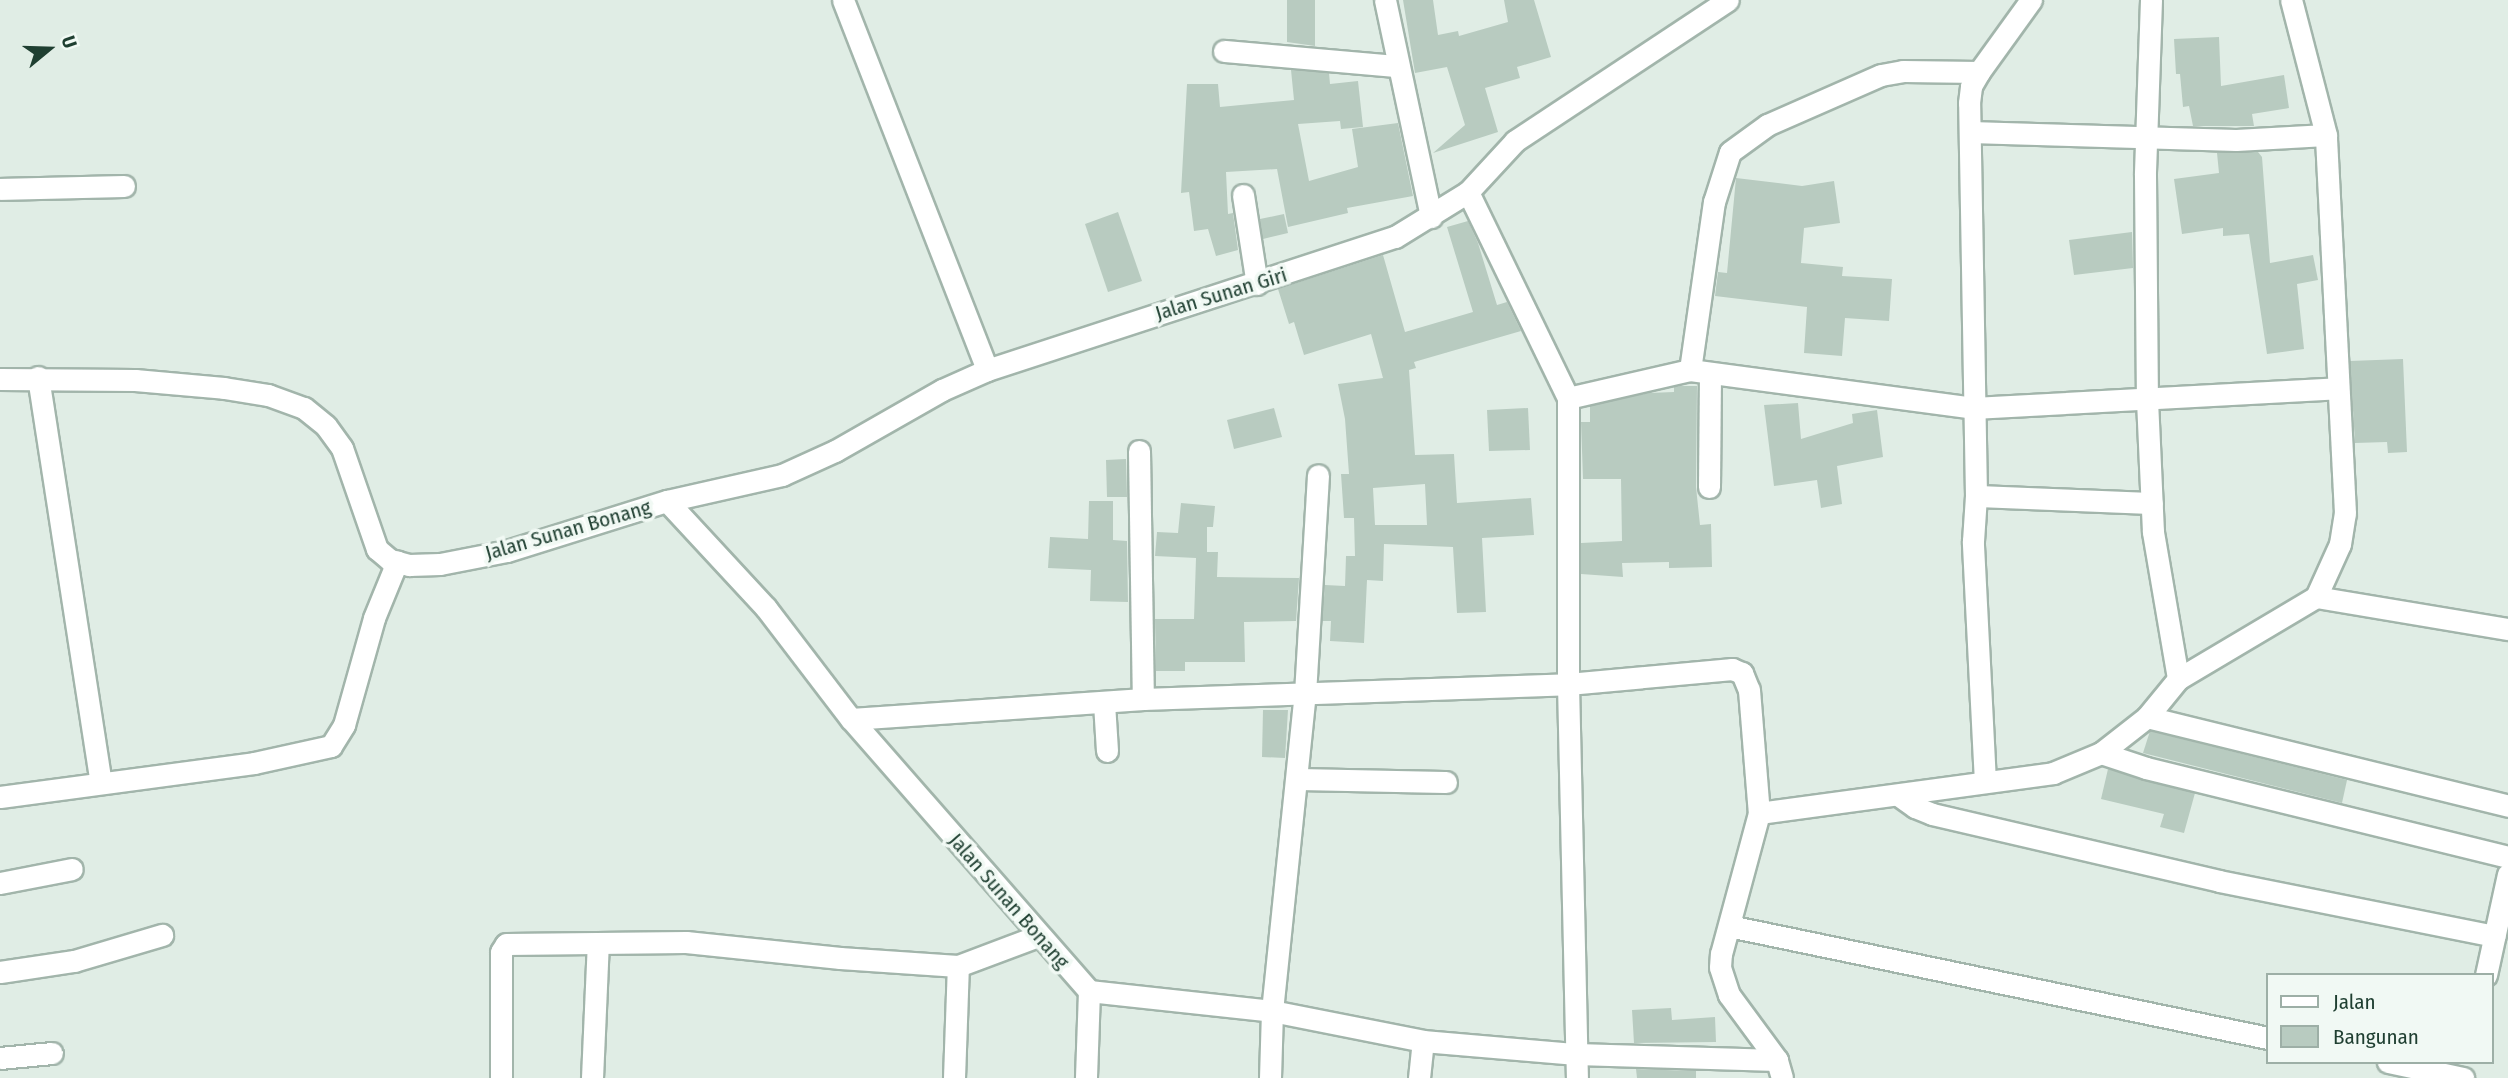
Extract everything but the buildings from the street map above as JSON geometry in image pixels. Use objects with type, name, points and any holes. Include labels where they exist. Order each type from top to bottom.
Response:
[{"type":"street","points":[[843,0],[987,370]]},
{"type":"street","points":[[1385,0],[1396,66],[1431,217]]},
{"type":"street","name":"Jalan Sunan Giri","points":[[667,501],[782,475],[835,451],[942,390],[987,370],[1395,237],[1468,192],[1515,141],[1728,0]]},
{"type":"street","points":[[1985,782],[1973,541],[1976,496],[1971,86],[2031,0]]},
{"type":"street","points":[[2151,0],[2146,137],[2147,400],[2151,503],[2178,679]]},
{"type":"street","points":[[1759,813],[2053,773],[2101,753],[2147,717],[2178,679],[2316,597],[2344,531],[2326,135],[2291,0]]},
{"type":"street","points":[[1224,51],[1396,66]]},
{"type":"street","points":[[1709,487],[1700,372],[1714,202],[1730,152],[1767,125],[1881,75],[1921,70],[1979,72]]},
{"type":"street","points":[[1970,132],[2236,140],[2326,135]]},
{"type":"street","points":[[0,189],[124,186]]},
{"type":"street","points":[[1468,192],[1568,398],[1568,684],[1577,1078]]},
{"type":"street","points":[[1243,194],[1257,284]]},
{"type":"street","points":[[1568,398],[1700,372],[1973,408],[2337,387]]},
{"type":"street","points":[[0,379],[38,377],[224,388],[268,395],[304,408],[327,426],[342,448],[372,540],[383,555],[397,562],[374,618],[344,725],[331,746],[254,763],[0,797]]},
{"type":"street","points":[[38,377],[101,782]]},
{"type":"street","points":[[1139,451],[1143,699]]},
{"type":"street","points":[[1270,1078],[1272,1011],[1305,694],[1318,475]]},
{"type":"street","points":[[1976,496],[2151,503]]},
{"type":"street","name":"Jalan Sunan Bonang","points":[[397,562],[409,565],[440,564],[507,551],[667,501],[766,608],[851,719],[1038,936],[1089,991]]},
{"type":"street","points":[[2316,597],[2508,629]]},
{"type":"street","points":[[851,719],[1143,699],[1568,684],[1720,668],[1742,673],[1749,690],[1759,813],[1721,954],[1724,983],[1779,1069]]},
{"type":"street","points":[[1104,703],[1107,751]]},
{"type":"street","points":[[2147,717],[2508,806]]},
{"type":"street","points":[[2101,753],[2146,768],[2508,857]]},
{"type":"street","points":[[1297,779],[1446,782]]},
{"type":"street","points":[[1898,795],[1915,807],[1932,814],[2219,881],[2495,936]]},
{"type":"street","points":[[0,883],[72,869]]},
{"type":"street","points":[[2486,973],[2508,874]]},
{"type":"street","points":[[1730,926],[2266,1038]]},
{"type":"street","points":[[0,972],[74,961],[162,935]]},
{"type":"street","points":[[501,1078],[501,952],[506,944],[686,942],[839,958],[958,966],[1038,936]]},
{"type":"street","points":[[592,1078],[598,943]]},
{"type":"street","points":[[954,1078],[958,966]]},
{"type":"street","points":[[1086,1078],[1089,991],[1272,1011],[1423,1041],[1779,1069]]},
{"type":"street","points":[[1419,1078],[1423,1041]]},
{"type":"street","points":[[0,1058],[52,1053]]},
{"type":"street","points":[[2397,1064],[2463,1078]]}]
